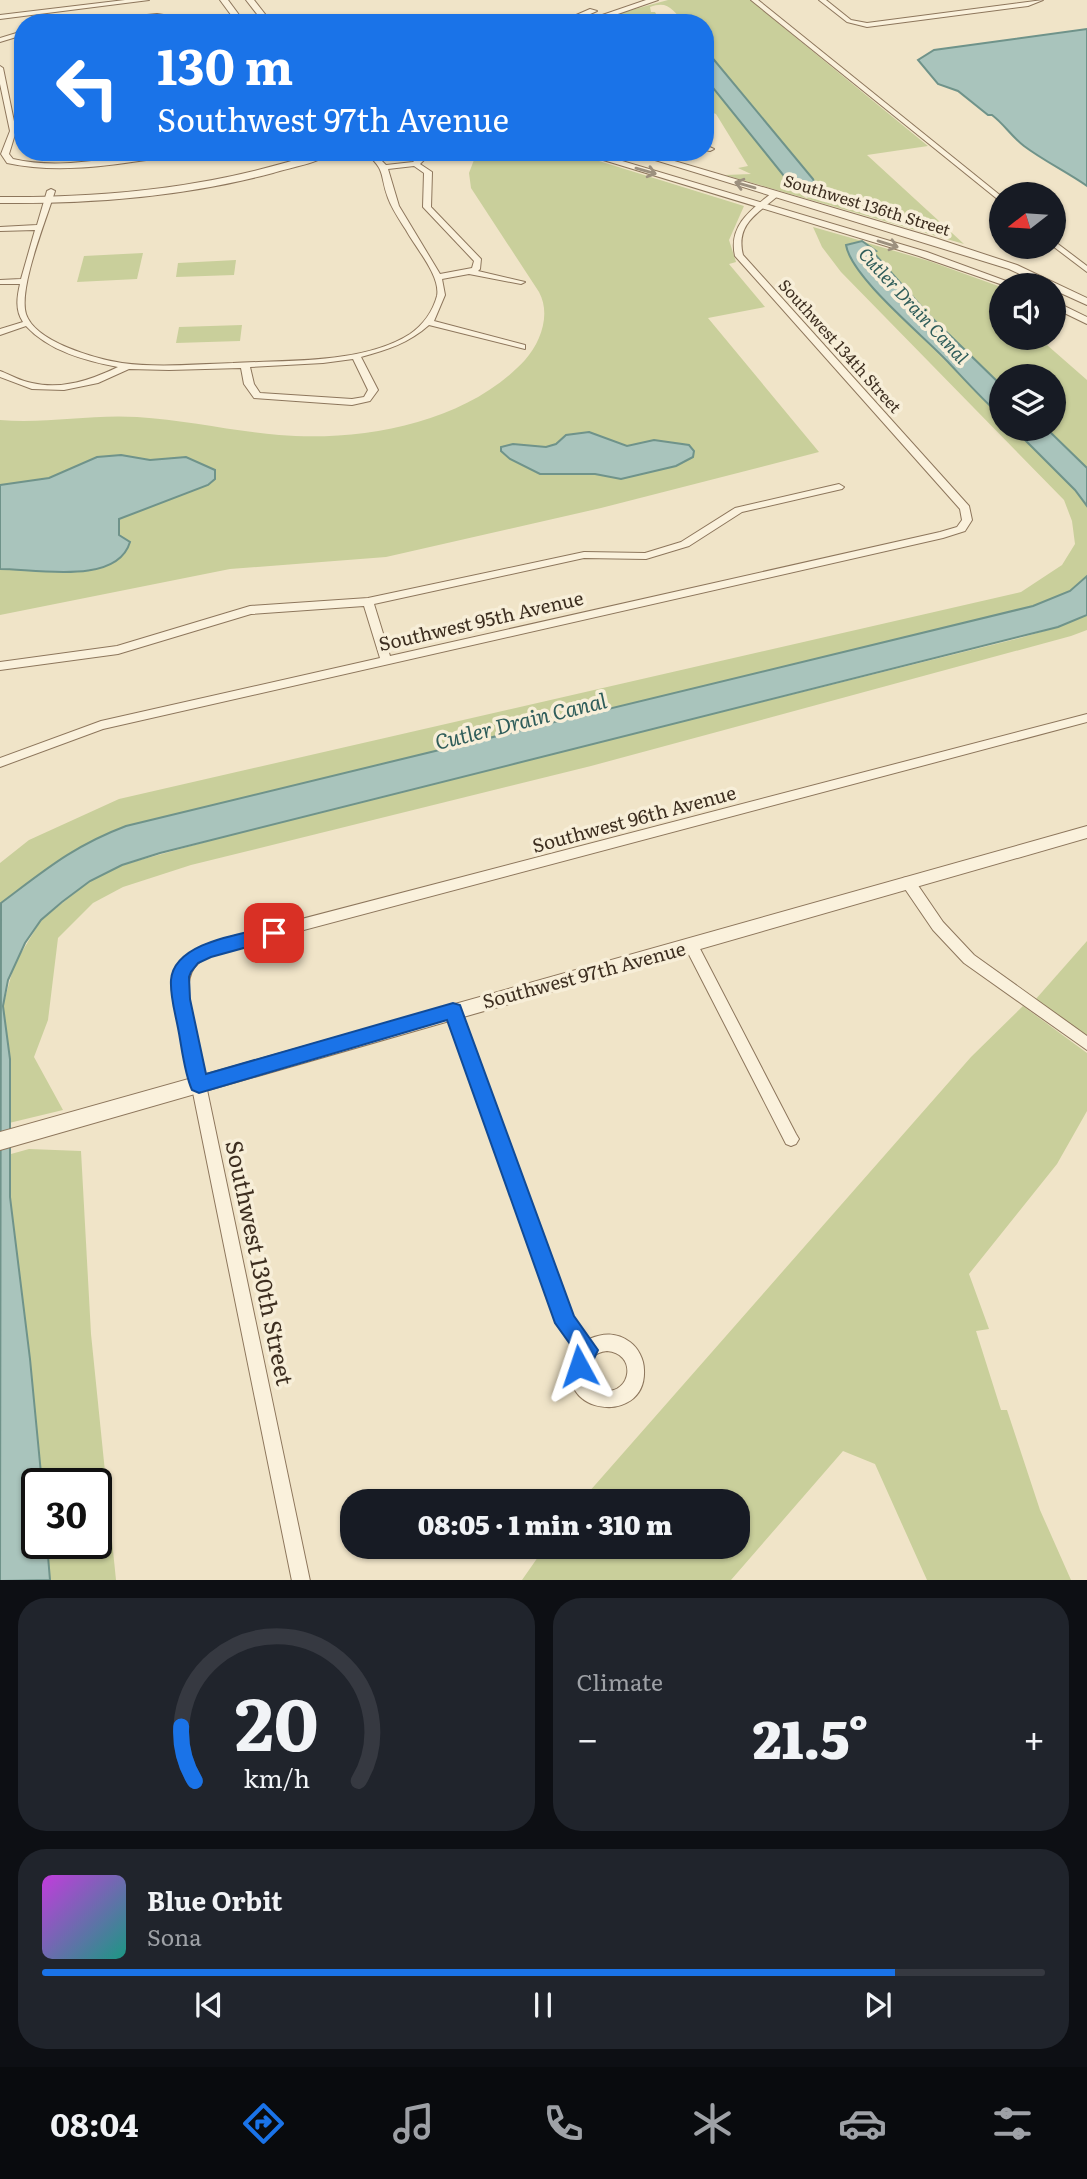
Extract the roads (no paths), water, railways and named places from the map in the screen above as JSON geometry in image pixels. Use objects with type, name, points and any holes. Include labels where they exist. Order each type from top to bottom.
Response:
[{"type":"street","points":[[0,16],[109,0]]},
{"type":"street","points":[[18,14],[145,0]]},
{"type":"street","points":[[250,0],[261,14]]},
{"type":"street","points":[[588,14],[628,0]]},
{"type":"street","points":[[611,14],[654,0]]},
{"type":"street","points":[[754,0],[989,190]]},
{"type":"street","points":[[822,0],[849,21],[863,25],[1015,6],[1040,0]]},
{"type":"street","points":[[0,68],[13,131],[5,158],[29,165],[116,161]]},
{"type":"street","points":[[224,176],[275,161]]},
{"type":"street","points":[[0,200],[134,194],[290,161]]},
{"type":"street","points":[[50,196],[20,303],[29,323],[43,337],[75,354],[126,367],[161,369],[326,361],[397,342],[427,322],[440,300],[441,288],[437,277],[393,200],[386,167],[379,161]]},
{"type":"street","points":[[415,164],[418,161]]},
{"type":"street","name":"Southwest 136th Street","points":[[611,161],[923,254],[989,277]]},
{"type":"street","name":"Southwest 136th Street","points":[[664,161],[1013,267],[1087,302]]},
{"type":"street","points":[[386,167],[415,164],[423,167],[429,174],[426,205],[478,261],[476,269],[469,272],[437,277]]},
{"type":"street","points":[[0,191],[50,196]]},
{"type":"street","name":"Southwest 134th Street","points":[[776,194],[738,231],[736,246],[741,259],[959,502],[968,517]]},
{"type":"street","points":[[0,229],[41,228]]},
{"type":"street","points":[[1066,253],[1087,270]]},
{"type":"street","points":[[469,272],[521,282]]},
{"type":"street","points":[[0,282],[24,281]]},
{"type":"street","points":[[1066,310],[1087,321]]},
{"type":"street","points":[[427,322],[522,347]]},
{"type":"street","points":[[0,332],[29,323]]},
{"type":"street","points":[[245,365],[248,384],[257,396],[352,402],[367,399],[373,390],[356,355]]},
{"type":"street","points":[[0,374],[24,384],[75,387],[98,381],[126,367]]},
{"type":"street","points":[[0,666],[118,650],[250,610],[368,601],[584,555],[646,556],[685,544],[739,510],[839,487]]},
{"type":"street","name":"Southwest 95th Avenue","points":[[0,763],[101,725],[943,535],[961,528],[968,517]]},
{"type":"street","points":[[368,601],[386,661]]},
{"type":"street","name":"Southwest 96th Avenue","points":[[192,958],[221,946],[1087,718]]},
{"type":"street","name":"Southwest 97th Avenue","points":[[0,1141],[1087,832]]},
{"type":"street","points":[[908,882],[938,926],[969,959],[1087,1044]]},
{"type":"street","points":[[691,945],[791,1139]]},
{"type":"street","name":"Southwest 130th Street","points":[[192,958],[180,977],[180,988],[301,1580]]},
{"type":"street","points":[[453,1011],[566,1323],[587,1350]]},
{"type":"water","points":[[1087,29],[1087,186],[1024,146],[992,115],[988,115],[958,91],[938,84],[918,60],[934,50]]},
{"type":"water","points":[[714,60],[813,179],[819,195],[808,196],[784,176],[714,89]]},
{"type":"water","name":"Cutler Drain Canal","points":[[862,241],[876,251],[873,252],[928,314],[989,373],[989,405],[874,289],[851,258],[846,245]]},
{"type":"water","points":[[589,432],[627,446],[654,440],[689,445],[694,451],[693,457],[676,466],[621,479],[595,474],[540,474],[510,459],[501,451],[501,447],[513,444],[546,447],[556,444],[566,435]]},
{"type":"water","points":[[1026,441],[1059,441],[1087,468],[1087,506],[1075,490]]},
{"type":"water","points":[[121,455],[150,460],[186,457],[215,470],[215,479],[208,485],[119,519],[119,535],[130,542],[122,556],[109,565],[73,572],[0,569],[0,485],[49,478],[97,457]]},
{"type":"water","points":[[1087,576],[1087,615],[1058,627],[160,853],[122,865],[90,881],[41,920],[25,943],[8,980],[3,1006],[10,1059],[10,1197],[40,1468],[21,1468],[21,1559],[48,1559],[50,1580],[0,1580],[1,903],[75,850],[126,826],[1033,606],[1070,591]]}]
